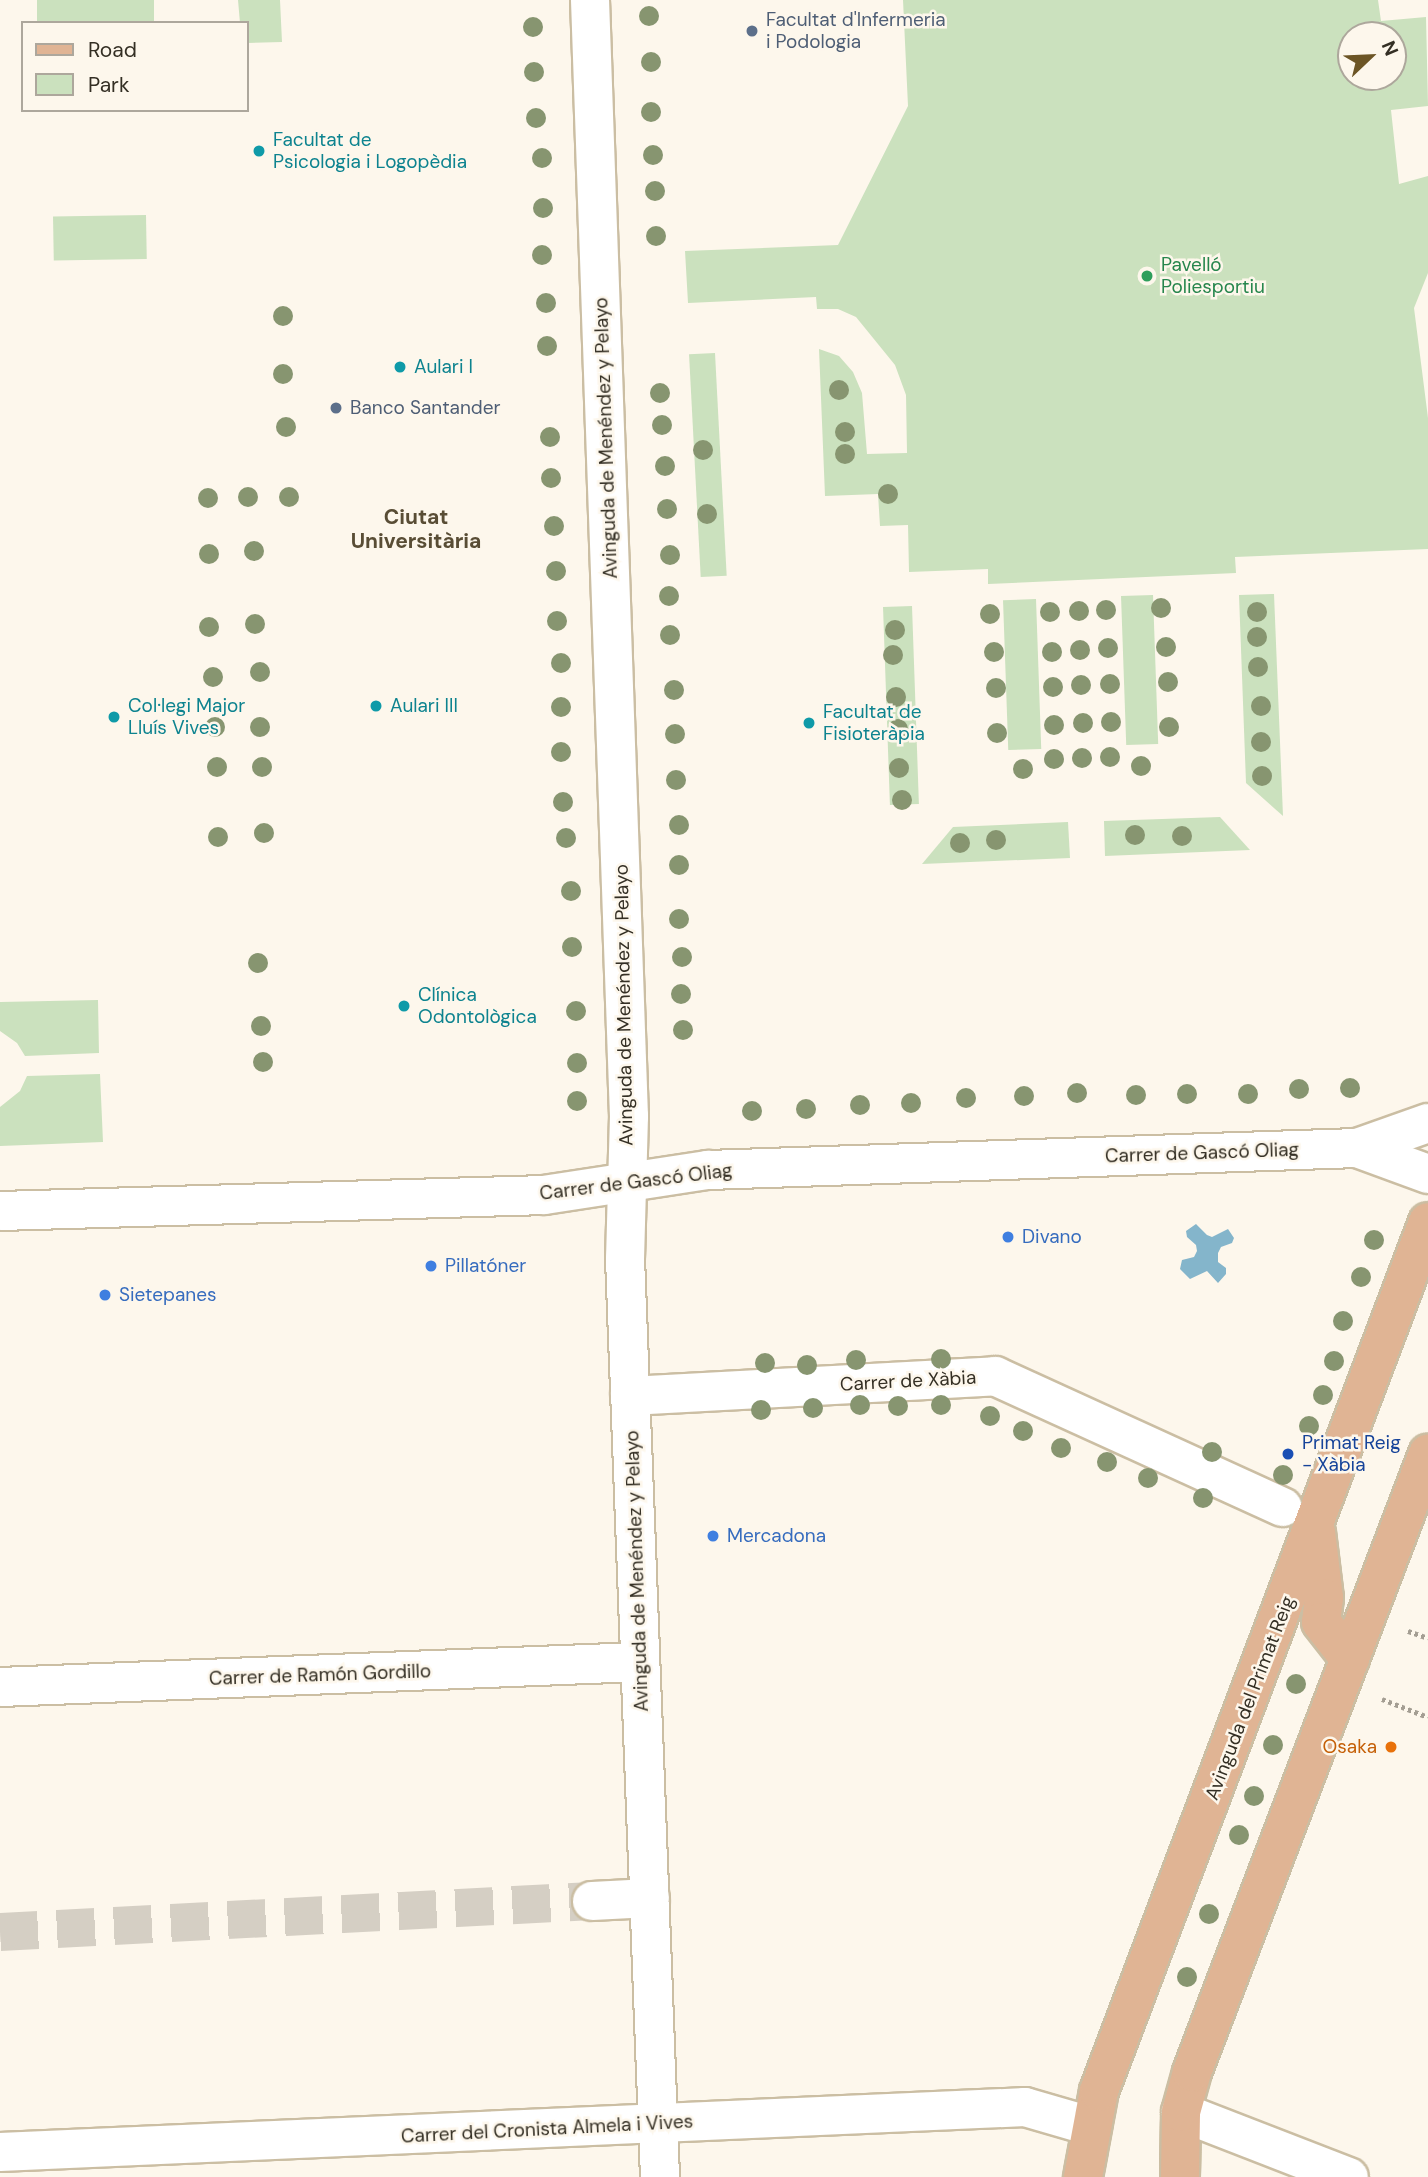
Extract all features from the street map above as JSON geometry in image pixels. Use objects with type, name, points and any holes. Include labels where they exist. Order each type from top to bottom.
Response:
[{"type":"main road","name":"Avinguda del Primat Reig","points":[[1083,2177],[1099,2091],[1316,1526],[1428,1222]]},
{"type":"main road","points":[[1180,2177],[1181,2112],[1192,2072],[1428,1454]]},
{"type":"main road","points":[[1316,1526],[1324,1598],[1321,1622],[1350,1659]]},
{"type":"street","name":"Avinguda de Menéndez y Pelayo","points":[[590,0],[629,1116],[625,1181],[630,1396],[660,2177]]},
{"type":"street","name":"Carrer de Gascó Oliag","points":[[0,1211],[544,1195],[708,1170],[1356,1147],[1428,1123]]},
{"type":"street","name":"Carrer de Gascó Oliag","points":[[1356,1147],[1428,1174]]},
{"type":"street","name":"Carrer de Xàbia","points":[[630,1396],[995,1376],[1283,1507]]},
{"type":"street","name":"Carrer de Ramón Gordillo","points":[[0,1687],[640,1662]]},
{"type":"street","points":[[592,1901],[650,1898]]},
{"type":"street","name":"Carrer del Cronista Almela i Vives","points":[[0,2152],[1025,2107],[1091,2126]]},
{"type":"street","points":[[1181,2112],[1349,2177]]},
{"type":"path","points":[[1408,1631],[1428,1638]]},
{"type":"path","points":[[1382,1699],[1428,1717]]},
{"type":"green space","points":[[37,0],[154,0],[154,21],[37,21]]},
{"type":"green space","points":[[238,0],[280,0],[282,42],[248,43],[248,21],[240,21]]},
{"type":"green space","name":"Pavelló Poliesportiu","points":[[903,0],[1378,0],[1381,21],[1426,17],[1428,106],[1391,110],[1399,184],[1428,176],[1428,273],[1414,308],[1428,418],[1428,549],[1235,557],[1236,573],[988,584],[988,569],[909,572],[908,525],[880,526],[878,494],[825,496],[819,349],[839,356],[853,372],[862,393],[867,454],[907,453],[906,395],[895,365],[856,317],[838,309],[817,309],[816,297],[688,303],[685,251],[838,245],[908,106]]},
{"type":"green space","points":[[146,215],[147,259],[54,261],[53,217]]},
{"type":"green space","points":[[715,353],[727,576],[701,577],[689,354]]},
{"type":"green space","points":[[1274,594],[1283,816],[1246,783],[1239,595]]},
{"type":"green space","points":[[1153,595],[1158,744],[1126,745],[1121,596]]},
{"type":"green space","points":[[1036,599],[1041,749],[1008,750],[1003,600]]},
{"type":"green space","points":[[912,606],[919,804],[890,805],[883,607]]},
{"type":"green space","points":[[1220,817],[1250,850],[1105,856],[1104,821]]},
{"type":"green space","points":[[1068,822],[1070,858],[922,864],[953,827]]},
{"type":"green space","points":[[98,1000],[99,1053],[25,1056],[17,1043],[0,1031],[0,1002]]},
{"type":"green space","points":[[100,1074],[103,1142],[0,1146],[0,1107],[20,1091],[27,1076]]},
{"type":"water","points":[[1196,1224],[1212,1237],[1228,1229],[1234,1238],[1232,1243],[1221,1247],[1218,1253],[1218,1262],[1226,1268],[1226,1274],[1218,1283],[1207,1271],[1190,1279],[1180,1269],[1182,1260],[1194,1257],[1197,1251],[1186,1231]]},
{"type":"tunnel","points":[[0,1932],[592,1901]]},
{"type":"place","name":"Facultat d'Infermeria i Podologia","points":[[752,31]]},
{"type":"place","name":"Facultat de Psicologia i Logopèdia","points":[[259,151]]},
{"type":"place","name":"Pavelló Poliesportiu","points":[[1147,276]]},
{"type":"place","name":"Aulari I","points":[[400,367]]},
{"type":"place","name":"Banco Santander","points":[[336,408]]},
{"type":"place","name":"Aulari III","points":[[376,706]]},
{"type":"place","name":"Col·legi Major Lluís Vives","points":[[114,717]]},
{"type":"place","name":"Facultat de Fisioteràpia","points":[[809,723]]},
{"type":"place","name":"Clínica Odontològica","points":[[404,1006]]},
{"type":"place","name":"Divano","points":[[1008,1237]]},
{"type":"place","name":"Pillatóner","points":[[431,1266]]},
{"type":"place","name":"Sietepanes","points":[[105,1295]]},
{"type":"place","name":"Primat Reig - Xàbia","points":[[1288,1454]]},
{"type":"place","name":"Mercadona","points":[[713,1536]]},
{"type":"place","name":"Osaka","points":[[1391,1747]]},
{"type":"district","name":"Ciutat Universitària","points":[[416,529]]}]
